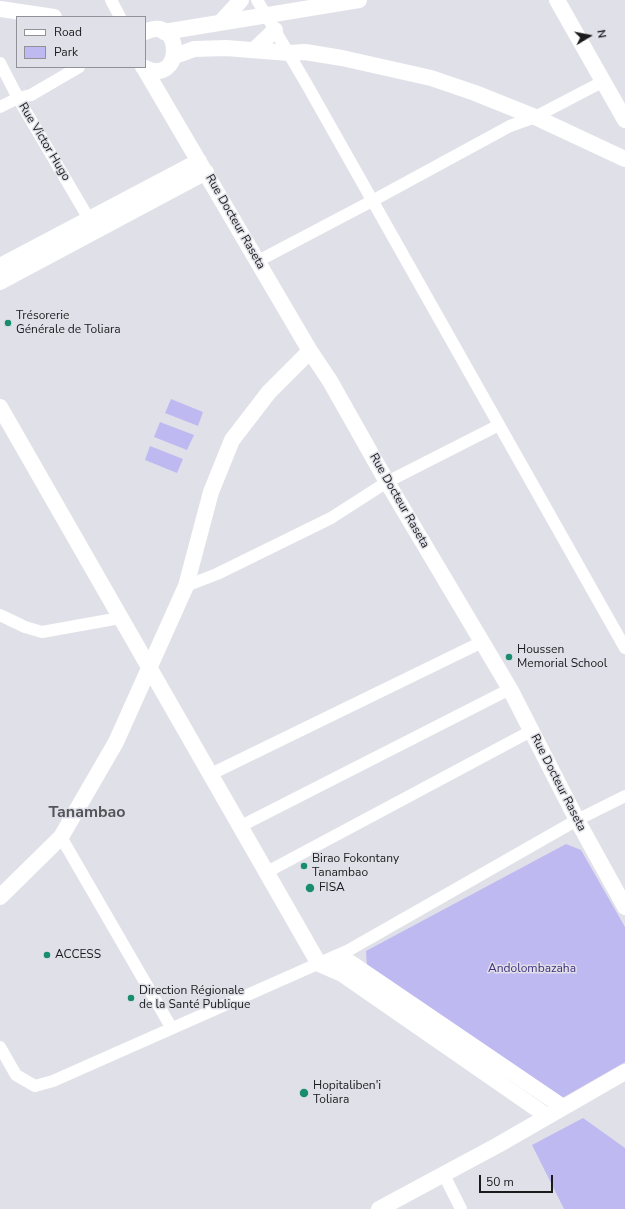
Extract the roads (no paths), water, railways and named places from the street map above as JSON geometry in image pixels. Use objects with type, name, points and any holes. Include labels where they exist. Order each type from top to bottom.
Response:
[{"type":"street","points":[[111,0],[119,16]]},
{"type":"street","points":[[221,22],[241,0]]},
{"type":"street","points":[[257,0],[289,53],[625,647]]},
{"type":"street","points":[[146,32],[156,30],[164,32],[266,14],[359,0]]},
{"type":"street","points":[[557,0],[625,120]]},
{"type":"street","points":[[0,9],[47,16]]},
{"type":"street","points":[[254,50],[275,30]]},
{"type":"street","points":[[164,32],[174,42],[165,100]]},
{"type":"street","points":[[146,68],[156,71],[170,61],[194,49],[226,48],[289,53],[305,52],[342,58],[431,78],[475,93],[535,117],[625,159]]},
{"type":"street","name":"Rue Victor Hugo","points":[[0,64],[18,98],[89,219]]},
{"type":"street","points":[[0,107],[18,98],[31,95],[77,68]]},
{"type":"street","name":"Rue Docteur Raseta","points":[[145,68],[165,100],[310,351],[330,381],[387,482],[510,689],[577,820],[625,907]]},
{"type":"street","points":[[258,261],[372,202],[510,126],[535,117],[604,81]]},
{"type":"street","points":[[0,266],[89,219],[203,167]]},
{"type":"street","points":[[0,282],[203,167]]},
{"type":"street","points":[[0,896],[61,837],[116,742],[186,586],[211,492],[232,440],[269,392],[310,351]]},
{"type":"street","points":[[0,407],[120,618],[150,666],[319,964],[342,974],[547,1116]]},
{"type":"street","points":[[186,586],[217,574],[331,518],[387,482],[499,425]]},
{"type":"street","points":[[0,615],[24,627],[42,632],[120,618]]},
{"type":"street","points":[[211,774],[482,642]]},
{"type":"street","points":[[241,826],[510,689]]},
{"type":"street","points":[[267,872],[531,731]]},
{"type":"street","points":[[0,1047],[16,1075],[35,1086],[53,1081],[171,1027],[319,964],[348,950],[577,820],[625,796]]},
{"type":"street","points":[[61,837],[171,1027]]},
{"type":"street","points":[[319,964],[351,963],[563,1108]]},
{"type":"street","points":[[379,1209],[498,1145],[625,1072]]},
{"type":"street","points":[[443,1174],[461,1209]]},
{"type":"place","name":"Trésorerie Générale de Toliara","points":[[8,323]]},
{"type":"place","name":"Houssen Memorial School","points":[[509,657]]},
{"type":"place","name":"Birao Fokontany Tanambao","points":[[304,866]]},
{"type":"place","name":"FISA","points":[[310,888]]},
{"type":"place","name":"ACCESS","points":[[47,955]]},
{"type":"place","name":"Direction Régionale de la Santé Publique","points":[[131,998]]},
{"type":"place","name":"Hopitaliben'i Toliara","points":[[304,1093]]},
{"type":"district","name":"Tanambao","points":[[87,813]]},
{"type":"park label","name":"Andolombazaha","points":[[532,969]]}]
